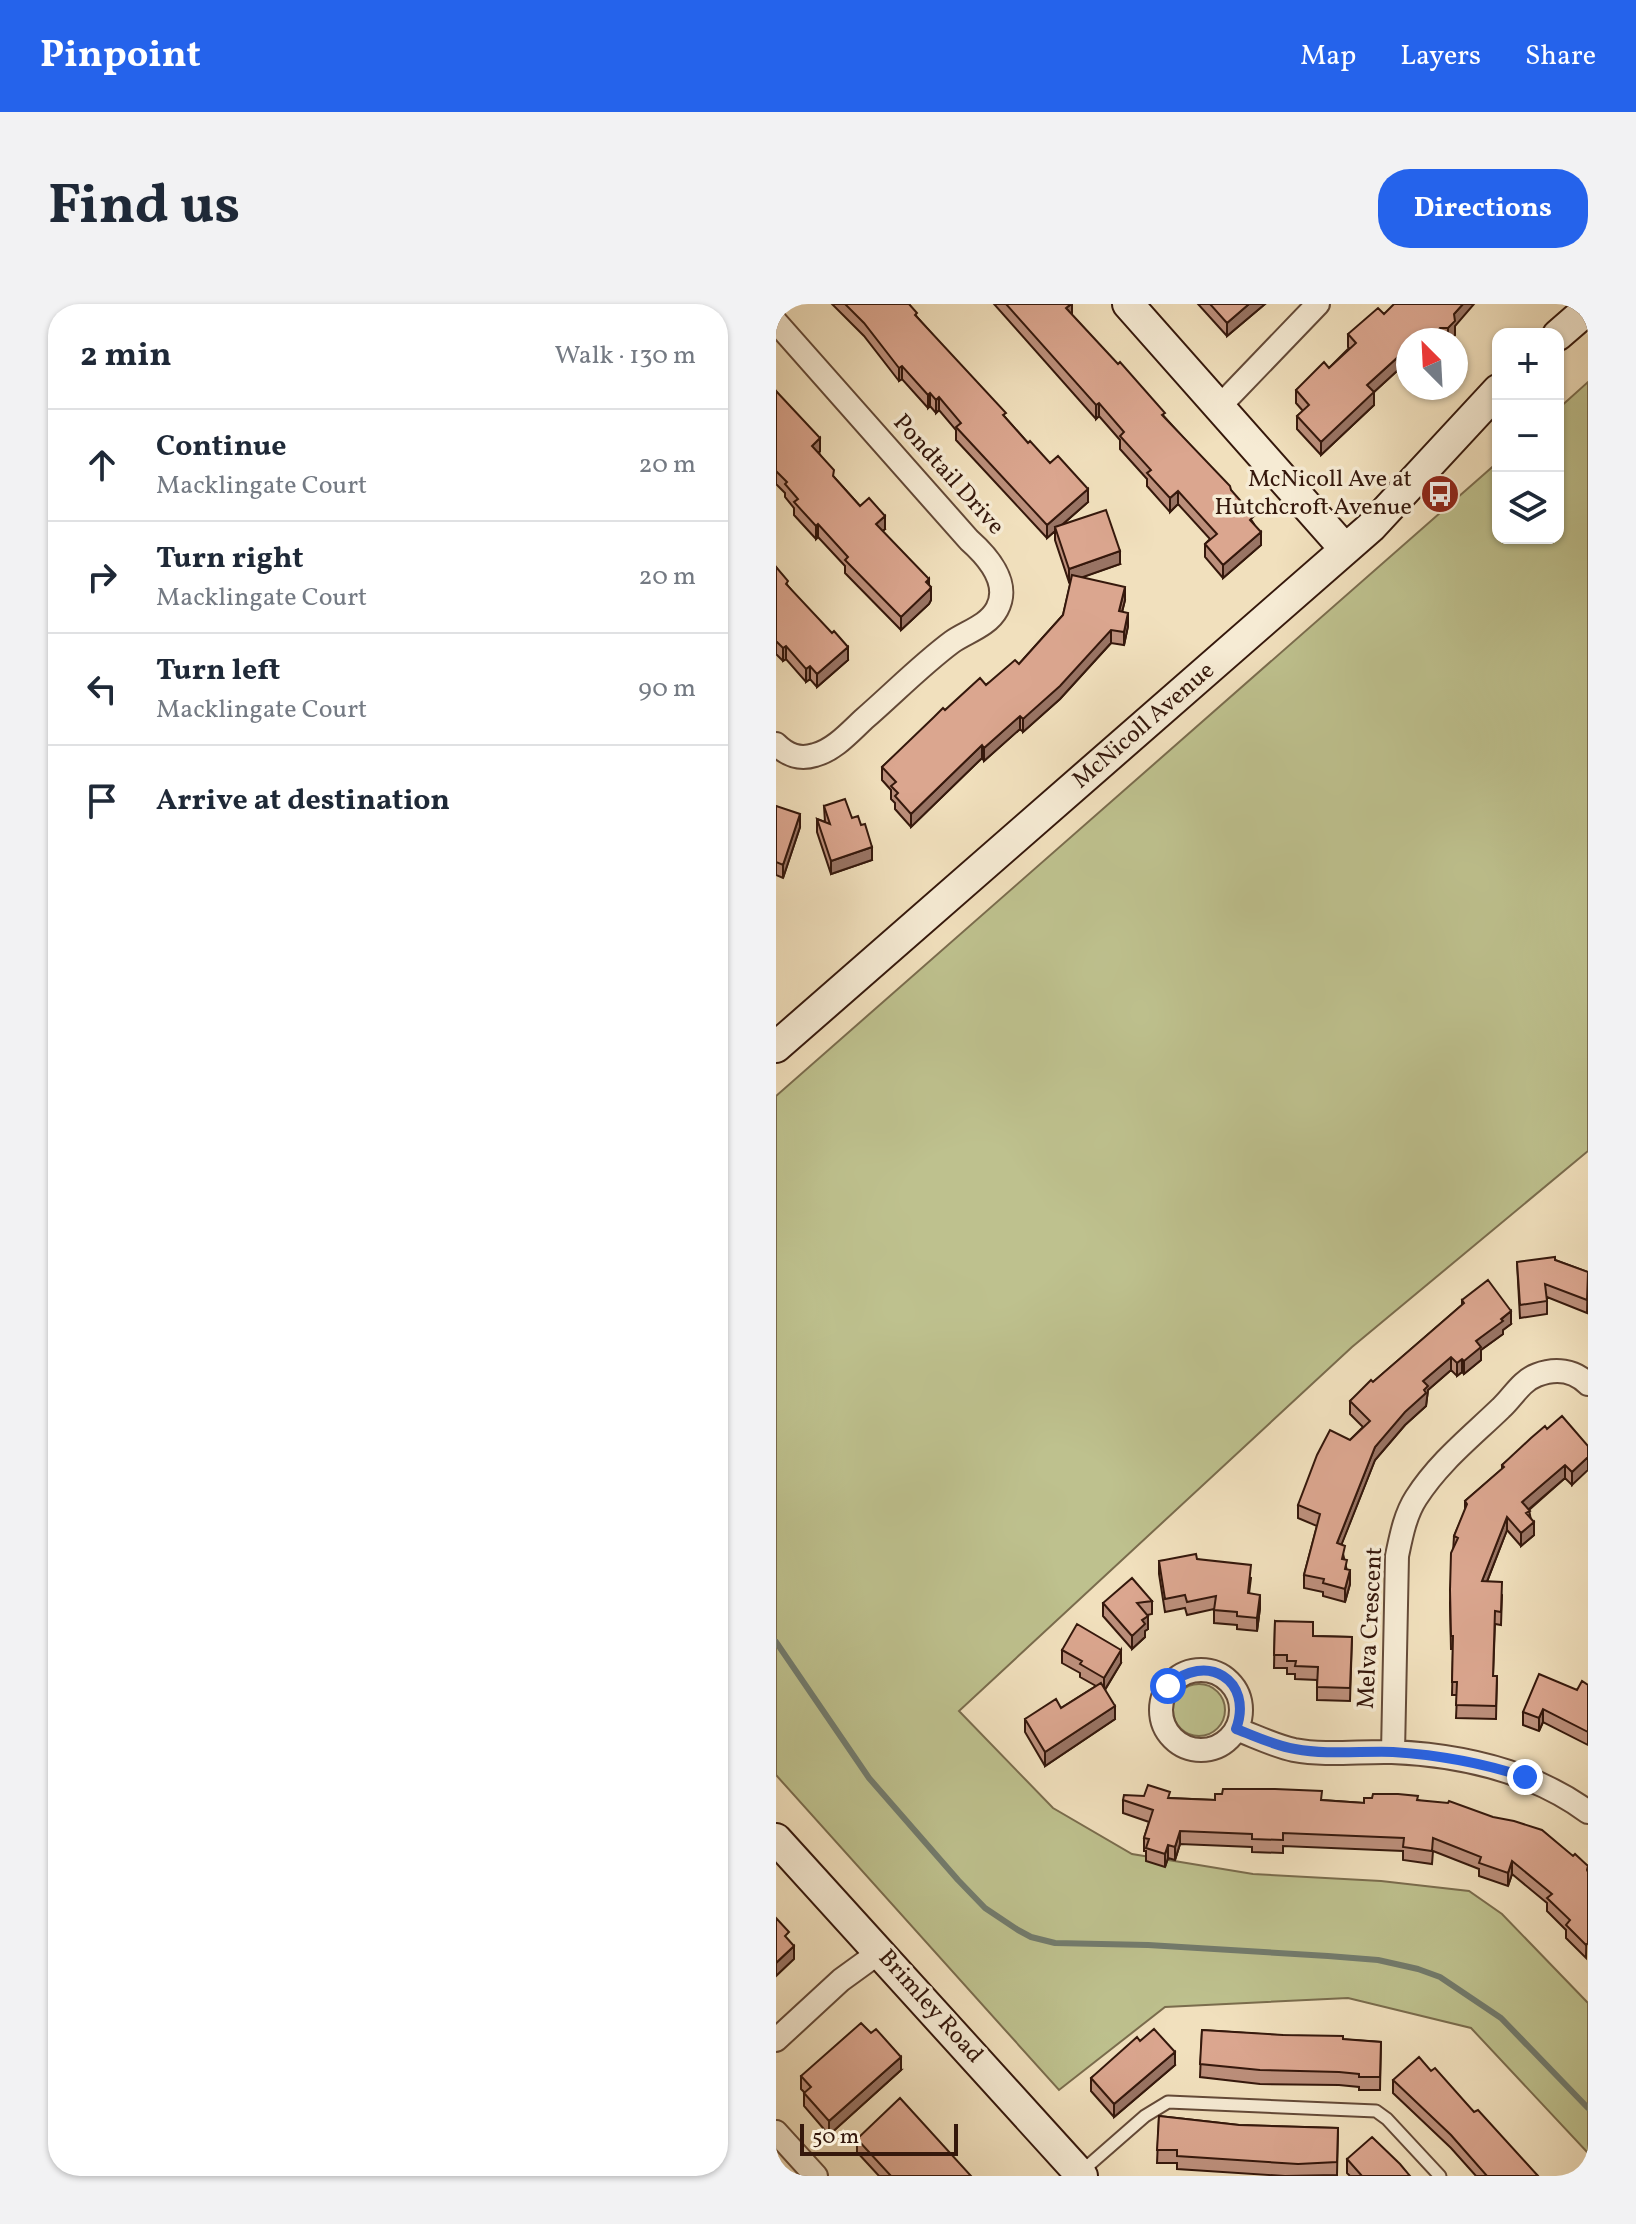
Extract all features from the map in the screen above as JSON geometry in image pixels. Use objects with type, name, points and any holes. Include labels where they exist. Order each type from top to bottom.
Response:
[{"type":"main road","points":[[1128,304],[1345,549]]},
{"type":"main road","points":[[1564,330],[1588,309]]},
{"type":"main road","name":"McNicoll Avenue","points":[[776,1047],[1377,521],[1492,396]]},
{"type":"main road","name":"Brimley Road","points":[[776,1839],[881,1951],[1080,2175]]},
{"type":"street","points":[[1219,407],[1318,304]]},
{"type":"street","name":"Pondtail Drive","points":[[776,322],[969,540],[988,557],[997,574],[1000,594],[997,609],[984,623],[954,641],[830,749],[801,758],[786,754],[776,744]]},
{"type":"street","name":"Melva Crescent","points":[[1393,1752],[1397,1556],[1414,1501],[1454,1450],[1504,1405],[1520,1385],[1535,1375],[1554,1370],[1569,1372],[1588,1384]]},
{"type":"street","points":[[1236,1729],[1294,1749],[1343,1753],[1393,1752],[1496,1768],[1554,1790],[1588,1812]]},
{"type":"street","points":[[776,2040],[841,1980],[881,1951]]},
{"type":"street","points":[[776,2132],[816,2176]]},
{"type":"lane","points":[[1080,2175],[1145,2116],[1168,2102],[1376,2111],[1440,2176]]},
{"type":"green space","points":[[1588,382],[1588,1151],[1352,1347],[959,1711],[1053,1808],[1132,1854],[1253,1874],[1381,1881],[1469,1891],[1502,1914],[1588,2003],[1588,2153],[1471,2028],[1348,1998],[1165,2007],[1059,2090],[776,1775],[776,1096],[1492,467],[1492,544],[1564,544],[1564,404]]},
{"type":"green space","points":[[1199,1684],[1217,1692],[1225,1710],[1217,1728],[1199,1736],[1181,1728],[1173,1710],[1181,1692]]},
{"type":"building","points":[[845,304],[909,304],[917,313],[915,315],[1006,413],[1003,415],[1028,443],[1030,441],[1050,463],[1058,456],[1088,489],[1047,525],[956,427],[961,423],[939,397],[936,400],[930,393],[928,395],[902,366],[899,368]]},
{"type":"building","points":[[1006,304],[1071,304],[1066,308],[1118,364],[1120,362],[1165,413],[1162,415],[1230,486],[1254,516],[1250,520],[1261,532],[1223,565],[1205,544],[1217,534],[1178,491],[1170,498],[1147,473],[1151,470],[1120,436],[1124,432]]},
{"type":"building","points":[[1210,304],[1249,304],[1227,323]]},
{"type":"building","points":[[1394,304],[1463,304],[1448,328],[1396,328],[1396,359],[1367,385],[1374,392],[1321,442],[1297,416],[1309,405],[1296,390],[1324,362],[1329,368],[1356,343],[1348,334],[1378,308],[1384,314]]},
{"type":"building","points":[[776,391],[820,438],[812,446],[834,470],[833,476],[860,506],[869,498],[885,516],[876,524],[929,579],[926,582],[931,587],[929,590],[901,617],[845,560],[848,557],[818,524],[816,526],[794,502],[798,499],[776,471]]},
{"type":"building","points":[[1106,510],[1120,551],[1069,569],[1055,527]]},
{"type":"building","points":[[776,567],[788,581],[786,584],[848,647],[817,674],[810,666],[806,669],[786,646],[783,648],[776,641]]},
{"type":"building","points":[[1072,575],[1125,587],[1119,611],[1128,613],[1124,632],[1111,630],[1060,686],[1023,719],[1020,716],[984,748],[982,745],[911,814],[895,796],[898,793],[891,786],[896,782],[882,767],[943,708],[945,710],[980,678],[986,685],[1015,660],[1019,664],[1063,615]]},
{"type":"building","points":[[845,799],[852,818],[858,816],[861,825],[865,824],[872,847],[831,861],[817,819],[830,824],[824,806]]},
{"type":"building","points":[[776,806],[800,814],[783,865],[776,862]]},
{"type":"building","points":[[1555,1257],[1555,1260],[1588,1272],[1587,1300],[1545,1284],[1547,1301],[1520,1305],[1517,1262]]},
{"type":"building","points":[[1488,1280],[1511,1311],[1476,1341],[1481,1347],[1464,1361],[1462,1359],[1457,1363],[1451,1357],[1423,1381],[1428,1386],[1424,1390],[1426,1393],[1375,1447],[1337,1543],[1345,1546],[1342,1559],[1347,1560],[1345,1569],[1350,1570],[1345,1589],[1323,1583],[1324,1579],[1304,1575],[1320,1514],[1298,1505],[1330,1430],[1350,1440],[1370,1421],[1350,1401]]},
{"type":"building","points":[[1562,1416],[1588,1446],[1588,1457],[1572,1472],[1565,1465],[1522,1502],[1534,1522],[1521,1533],[1507,1517],[1482,1581],[1502,1582],[1501,1612],[1495,1611],[1493,1676],[1497,1676],[1496,1706],[1456,1705],[1457,1682],[1452,1682],[1451,1553],[1458,1538],[1454,1536],[1467,1504],[1465,1501],[1531,1438]]},
{"type":"building","points":[[1196,1554],[1197,1559],[1251,1565],[1248,1593],[1260,1595],[1257,1618],[1214,1610],[1216,1596],[1187,1602],[1185,1595],[1165,1599],[1159,1561]]},
{"type":"building","points":[[1132,1578],[1152,1601],[1137,1603],[1148,1616],[1142,1620],[1145,1624],[1132,1636],[1103,1603]]},
{"type":"building","points":[[1275,1621],[1313,1622],[1313,1636],[1352,1637],[1350,1688],[1317,1687],[1318,1667],[1295,1666],[1296,1661],[1287,1661],[1287,1655],[1274,1655]]},
{"type":"building","points":[[1077,1624],[1121,1650],[1104,1678],[1062,1650]]},
{"type":"building","points":[[1539,1674],[1577,1690],[1582,1681],[1588,1685],[1588,1732],[1543,1709],[1539,1718],[1523,1712]]},
{"type":"building","points":[[1101,1683],[1115,1706],[1045,1752],[1025,1719],[1056,1699],[1061,1708]]},
{"type":"building","points":[[1148,1785],[1170,1792],[1168,1798],[1215,1800],[1215,1794],[1222,1794],[1223,1789],[1322,1791],[1321,1800],[1364,1803],[1364,1798],[1372,1798],[1373,1794],[1418,1796],[1417,1800],[1449,1801],[1542,1830],[1588,1866],[1588,1943],[1586,1945],[1566,1925],[1570,1920],[1547,1898],[1552,1894],[1512,1861],[1508,1873],[1479,1863],[1481,1857],[1433,1838],[1432,1851],[1403,1847],[1404,1838],[1283,1833],[1283,1840],[1252,1839],[1252,1834],[1180,1831],[1175,1847],[1168,1845],[1165,1854],[1146,1848],[1149,1839],[1144,1838],[1153,1810],[1123,1800],[1124,1795],[1144,1796]]},
{"type":"building","points":[[776,1918],[789,1932],[785,1936],[794,1946],[776,1963]]},
{"type":"building","points":[[861,2023],[871,2033],[876,2029],[901,2057],[829,2121],[804,2093],[811,2087],[801,2076]]},
{"type":"building","points":[[1154,2029],[1175,2052],[1114,2104],[1091,2078],[1137,2037],[1140,2041]]},
{"type":"building","points":[[1202,2030],[1343,2036],[1343,2039],[1381,2042],[1380,2077],[1200,2064]]},
{"type":"building","points":[[1419,2057],[1431,2071],[1435,2068],[1474,2112],[1478,2110],[1538,2176],[1487,2176],[1451,2135],[1393,2080]]},
{"type":"building","points":[[900,2098],[971,2176],[891,2176],[857,2139]]},
{"type":"building","points":[[1159,2116],[1239,2125],[1338,2128],[1337,2162],[1298,2164],[1177,2156],[1177,2150],[1157,2150]]},
{"type":"building","points":[[1372,2137],[1410,2176],[1362,2176],[1347,2159]]},
{"type":"waterway","points":[[776,1642],[869,1778],[985,1908],[1018,1930],[1055,1943],[1148,1945],[1328,1956],[1378,1960],[1418,1969],[1440,1977],[1501,2018],[1588,2108]]},
{"type":"place","name":"McNicoll Ave at Hutchcroft Avenue","points":[[1440,494]]},
{"type":"route","points":[[1168,1686],[1190,1671],[1204,1669],[1217,1673],[1237,1691],[1241,1717],[1236,1729],[1294,1749],[1343,1753],[1393,1752],[1455,1760],[1525,1777]]}]
